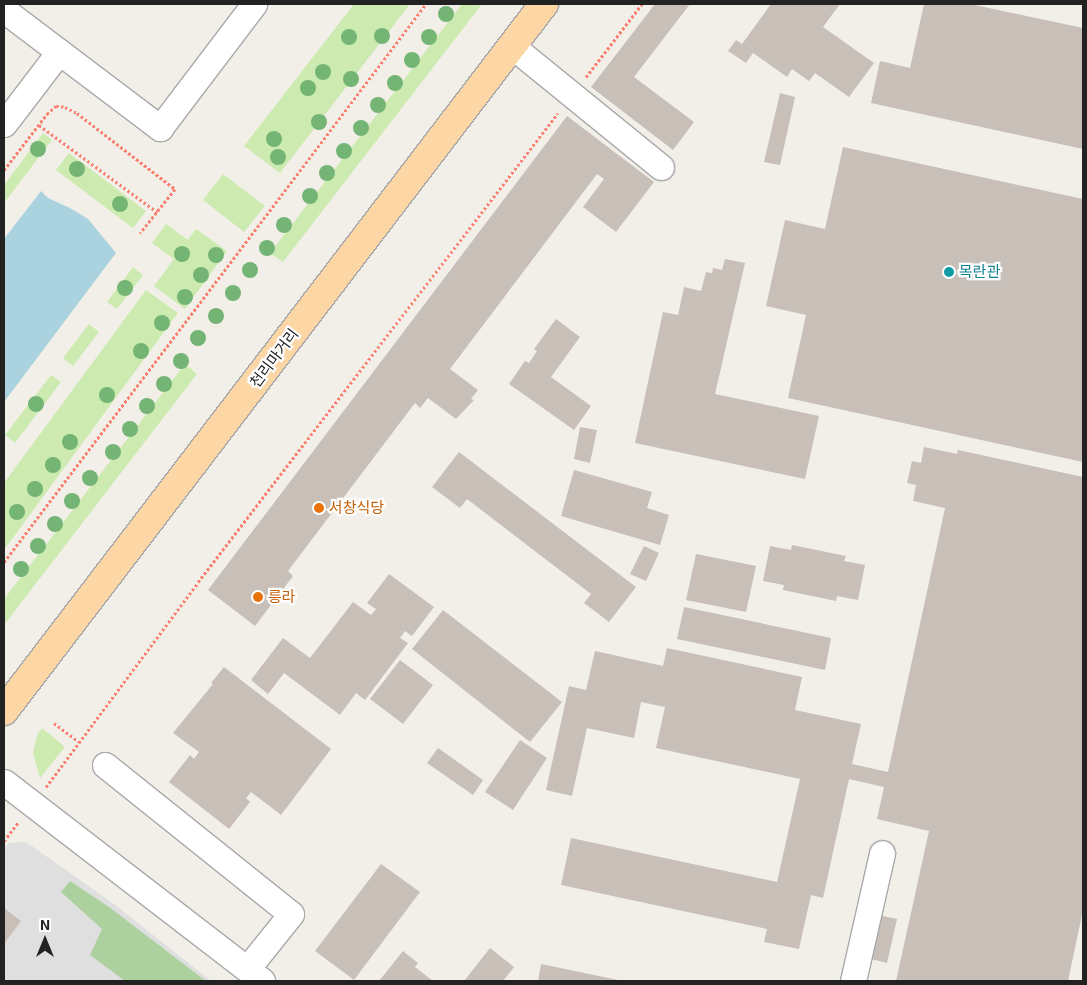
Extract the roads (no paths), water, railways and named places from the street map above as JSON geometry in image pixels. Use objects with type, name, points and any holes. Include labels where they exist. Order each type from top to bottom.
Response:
[{"type":"main road","name":"천리마거리","points":[[4,711],[544,4]]},
{"type":"street","points":[[4,10],[160,128],[254,4]]},
{"type":"street","points":[[512,46],[662,167]]},
{"type":"street","points":[[4,124],[59,52]]},
{"type":"street","points":[[4,782],[254,975],[291,914],[105,765]]},
{"type":"street","points":[[853,981],[882,852]]},
{"type":"water","points":[[41,191],[48,198],[88,219],[116,253],[4,402],[4,239]]},
{"type":"place","name":"목란관","points":[[949,272]]},
{"type":"place","name":"서창식당","points":[[319,508]]},
{"type":"place","name":"릉라","points":[[258,597]]}]
